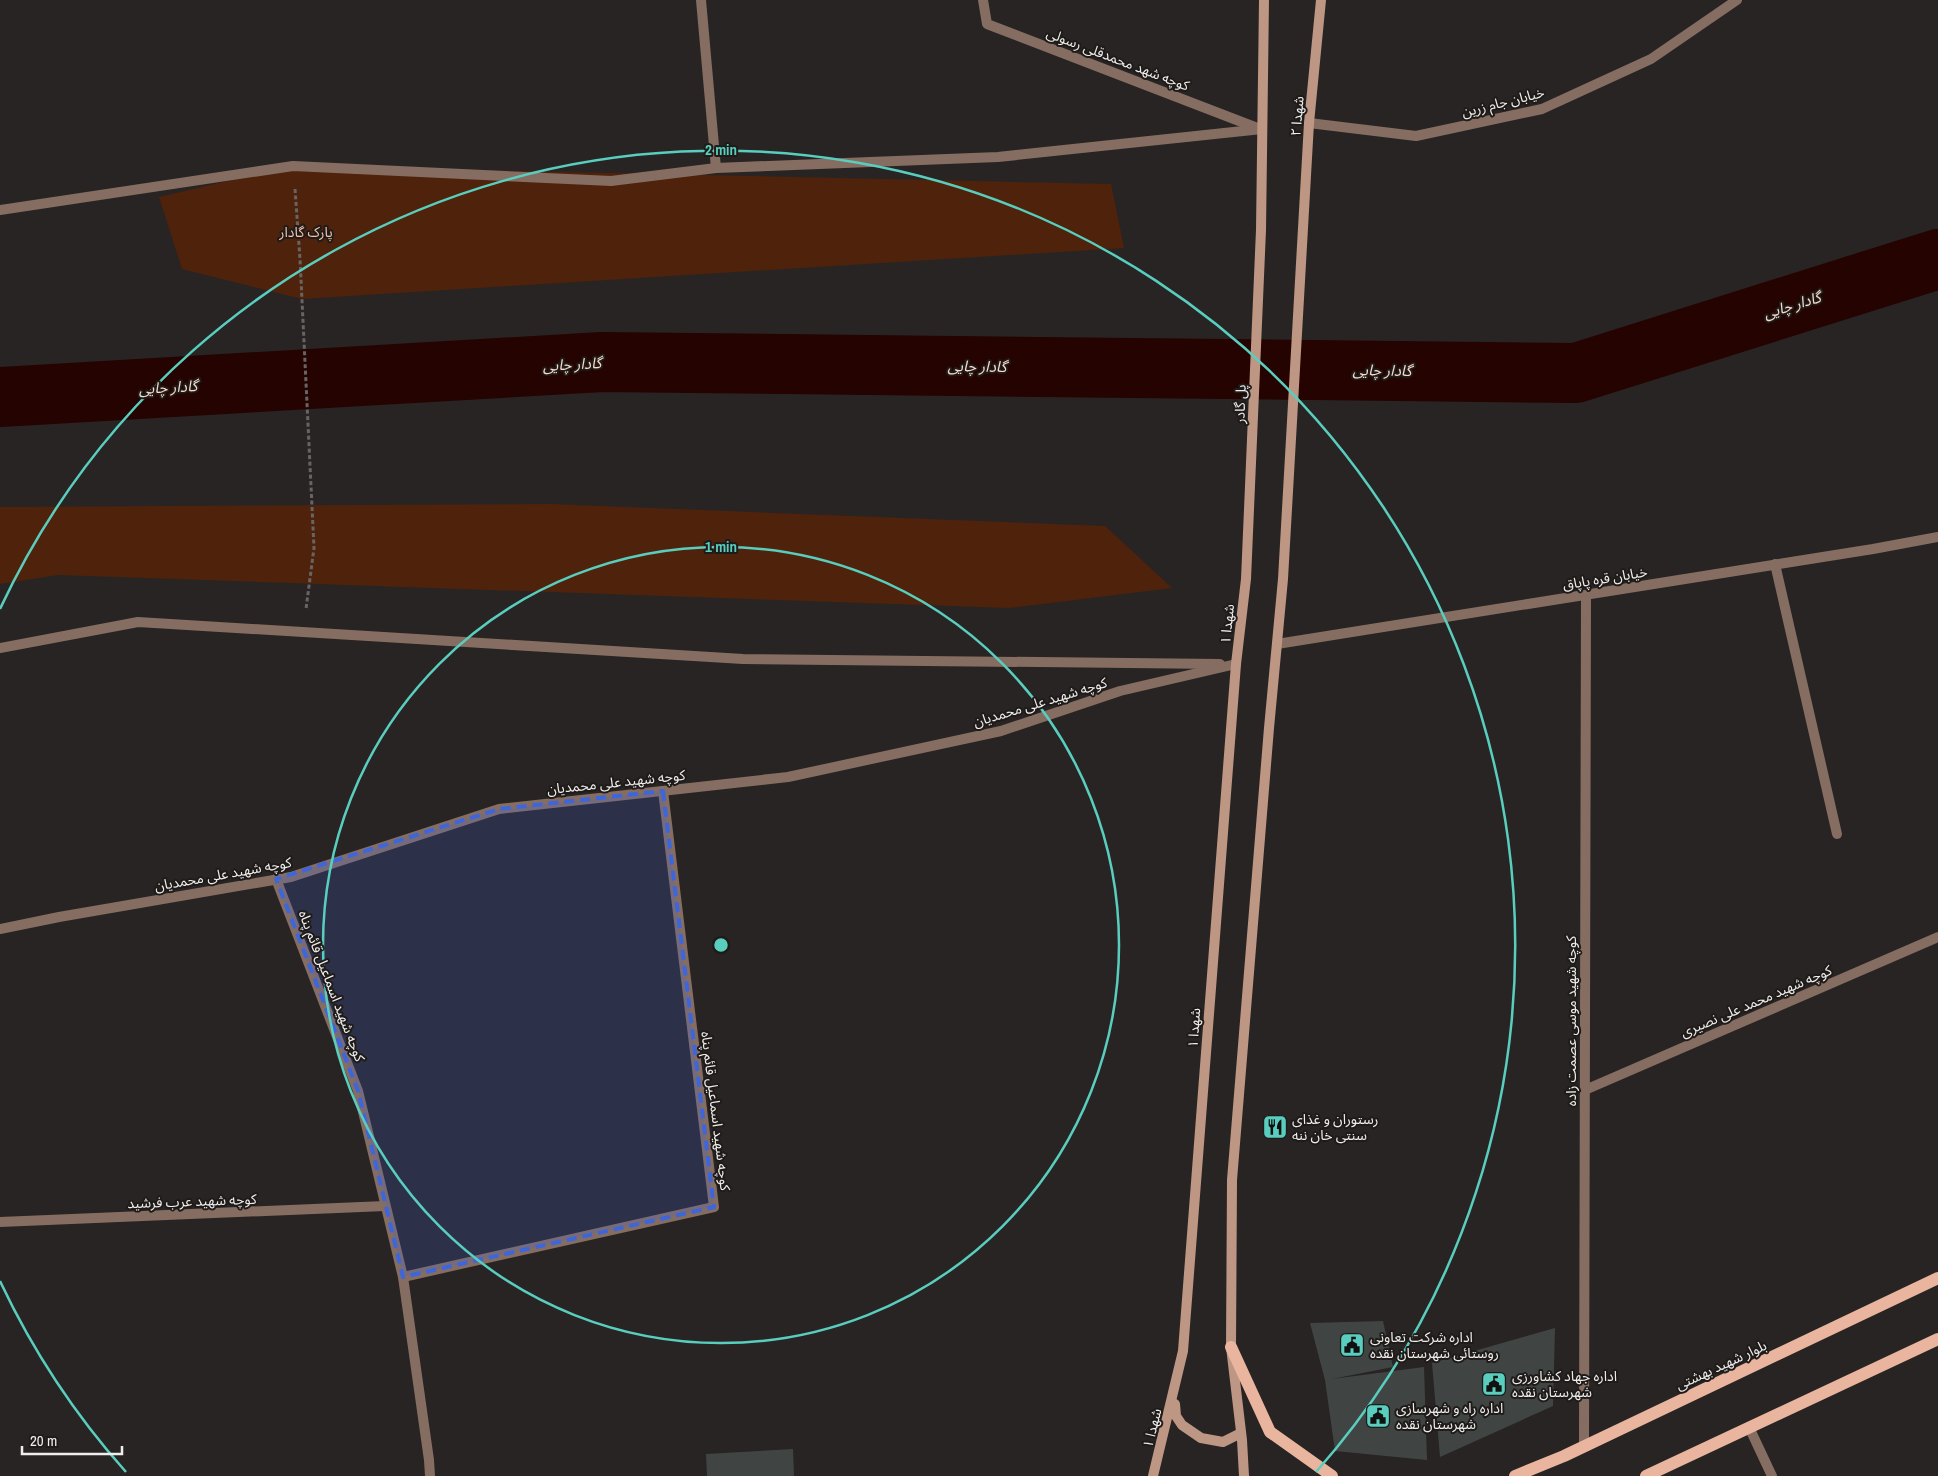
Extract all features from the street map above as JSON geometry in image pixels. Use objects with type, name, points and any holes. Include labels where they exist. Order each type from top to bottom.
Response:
[{"type":"main road","points":[[1262,129],[1264,0]]},
{"type":"main road","name":"شهدا ۲","points":[[1277,644],[1283,578],[1309,123],[1321,0]]},
{"type":"main road","name":"پل گادر","points":[[1246,579],[1261,230],[1262,129]]},
{"type":"main road","name":"شهدا ۱","points":[[1154,1476],[1183,1350],[1236,664],[1246,579]]},
{"type":"main road","points":[[1244,1476],[1231,1346],[1232,1180],[1277,644]]},
{"type":"main road","name":"بلوار شهید بهشتی","points":[[1515,1476],[1584,1446],[1938,1278]]},
{"type":"main road","points":[[1646,1476],[1937,1341]]},
{"type":"main road","points":[[1231,1346],[1270,1432],[1332,1476]]},
{"type":"main road","points":[[1174,1395],[1176,1416],[1182,1425],[1201,1438],[1223,1442],[1241,1433]]},
{"type":"street","points":[[701,0],[716,168]]},
{"type":"street","name":"کوچه شهد محمدقلی رسولی","points":[[983,0],[987,24],[1262,129]]},
{"type":"street","name":"خیابان جام زرین","points":[[1309,123],[1416,136],[1542,109],[1651,60],[1737,0]]},
{"type":"street","points":[[0,210],[293,166],[611,181],[716,168],[998,157],[1262,129]]},
{"type":"street","name":"خیابان قره پاپاق","points":[[1277,644],[1938,537]]},
{"type":"street","points":[[1775,564],[1837,834]]},
{"type":"street","name":"کوچه شهید موسی عصمت زاده","points":[[1584,1446],[1586,595]]},
{"type":"street","points":[[0,648],[138,622],[743,659],[1236,664]]},
{"type":"street","name":"کوچه شهید علی محمدیان","points":[[0,929],[291,877],[499,809],[788,777],[1000,731],[1120,692],[1236,664]]},
{"type":"street","name":"کوچه شهید اسماعیل قائم پناه","points":[[403,1277],[714,1207],[662,791]]},
{"type":"street","name":"کوچه شهید اسماعیل قائم پناه","points":[[276,879],[358,1092],[403,1277],[430,1476]]},
{"type":"street","name":"کوچه شهید محمد علی نصیری","points":[[1585,1090],[1938,937]]},
{"type":"street","name":"کوچه شهید عرب فرشید","points":[[0,1222],[386,1206]]},
{"type":"street","points":[[1749,1428],[1772,1476]]},
{"type":"path","points":[[293,166],[300,259],[314,548],[303,632]]},
{"type":"highlighted area","points":[[663,791],[714,1207],[403,1277],[358,1091],[276,879],[499,809]]},
{"type":"green space","name":"پارک گادار","points":[[293,166],[1111,184],[1124,248],[302,299],[182,269],[159,197]]},
{"type":"green space","points":[[551,504],[1105,526],[1172,588],[1009,608],[58,575],[0,584],[0,507]]},
{"type":"building","name":"اداره راه و شهرسازی شهرستان نقده","points":[[1383,1321],[1393,1367],[1332,1379],[1424,1367],[1427,1460],[1335,1451],[1325,1380],[1310,1323]]},
{"type":"building","name":"اداره جهاد کشاورزی شهرستان نقده","points":[[1555,1328],[1553,1406],[1440,1457],[1432,1363]]},
{"type":"building","points":[[793,1449],[794,1476],[707,1476],[706,1454]]},
{"type":"waterway","name":"گادار چایی","points":[[0,397],[602,362],[1576,373],[1938,259]]},
{"type":"place","name":"رستوران و غذای سنتی خان ننه","points":[[1275,1127]]},
{"type":"place","name":"اداره شرکت تعاونی روستائی شهرستان نقده","points":[[1352,1345]]},
{"type":"place","name":"اداره جهاد کشاورزی شهرستان نقده","points":[[1494,1384]]},
{"type":"place","name":"اداره راه و شهرسازی شهرستان نقده","points":[[1378,1416]]}]
